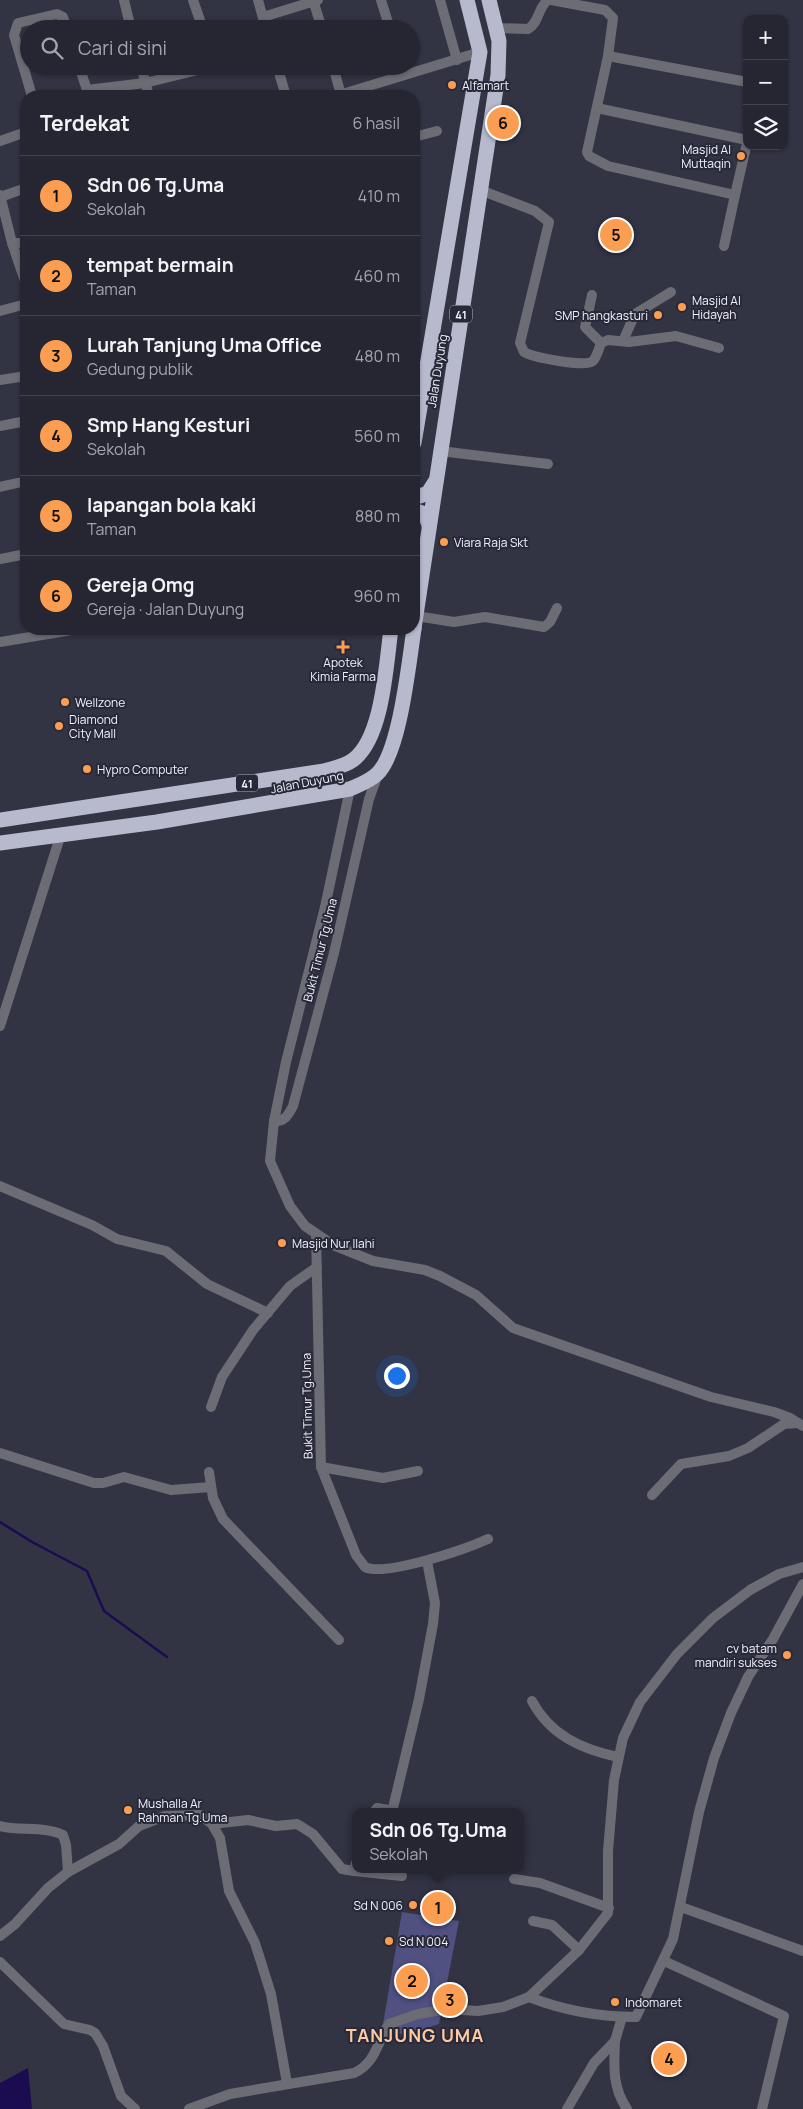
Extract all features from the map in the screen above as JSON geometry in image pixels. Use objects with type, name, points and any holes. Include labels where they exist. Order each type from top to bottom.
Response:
[{"type":"highway","name":"Jalan Duyung","points":[[420,394],[480,52],[467,0]]},
{"type":"highway","name":"Jalan Duyung","points":[[420,585],[498,75],[500,41],[489,0]]},
{"type":"highway","points":[[420,496],[428,493],[435,482]]},
{"type":"highway","points":[[420,512],[425,514],[429,525]]},
{"type":"highway","name":"Jalan Duyung","points":[[4,820],[324,771],[352,762],[362,752],[375,723],[390,635]]},
{"type":"highway","name":"Jalan Duyung","points":[[6,842],[157,822],[350,789],[378,774],[385,761],[400,715],[412,635]]},
{"type":"highway","points":[[42,814],[39,822],[40,828],[55,835]]},
{"type":"highway","points":[[4,820],[18,828],[17,835],[6,842]]},
{"type":"street","points":[[124,0],[129,20]]},
{"type":"street","points":[[193,0],[200,20]]},
{"type":"street","points":[[259,0],[264,20]]},
{"type":"street","points":[[263,17],[315,0],[320,20]]},
{"type":"street","points":[[381,0],[387,20]]},
{"type":"street","points":[[440,0],[457,60]]},
{"type":"street","points":[[496,28],[528,29],[537,21],[542,5],[549,0],[605,10],[613,18],[608,56],[587,152],[594,160],[735,195]]},
{"type":"street","points":[[31,20],[57,14],[63,17],[64,20]]},
{"type":"street","points":[[20,23],[18,23],[14,35],[20,55]]},
{"type":"street","points":[[420,68],[457,60],[480,52]]},
{"type":"street","points":[[608,56],[743,81]]},
{"type":"street","points":[[26,75],[30,90]]},
{"type":"street","points":[[83,75],[87,90]]},
{"type":"street","points":[[143,75],[147,90]]},
{"type":"street","points":[[105,90],[177,75]]},
{"type":"street","points":[[280,75],[284,90]]},
{"type":"street","points":[[335,75],[338,90]]},
{"type":"street","points":[[352,90],[392,75]]},
{"type":"street","points":[[596,108],[743,141]]},
{"type":"street","points":[[420,135],[437,131]]},
{"type":"street","points":[[0,141],[20,134]]},
{"type":"street","points":[[724,246],[745,150]]},
{"type":"street","points":[[20,190],[0,196],[20,266]]},
{"type":"street","points":[[480,190],[536,211],[549,222],[520,343],[521,349],[528,354],[576,364],[589,364],[595,360],[601,343],[608,340],[623,341],[676,336],[719,348]]},
{"type":"street","points":[[12,243],[20,243]]},
{"type":"street","points":[[623,341],[635,314],[671,292]]},
{"type":"street","points":[[592,295],[585,327],[601,343]]},
{"type":"street","points":[[0,311],[20,306]]},
{"type":"street","points":[[0,380],[20,377]]},
{"type":"street","points":[[0,426],[20,422]]},
{"type":"street","points":[[440,451],[548,464]]},
{"type":"street","points":[[0,486],[20,481]]},
{"type":"street","points":[[0,559],[20,555]]},
{"type":"street","points":[[420,625],[486,617],[544,627],[550,622],[557,608]]},
{"type":"street","points":[[0,642],[42,635]]},
{"type":"street","name":"Bukit Timur Tg.Uma","points":[[274,1120],[280,1121],[286,1118],[293,1106],[334,953],[369,799],[378,774]]},
{"type":"street","name":"Bukit Timur Tg.Uma","points":[[350,789],[325,907],[288,1052],[274,1120],[270,1161],[290,1206],[305,1226],[316,1234],[321,1467],[356,1554],[365,1567],[374,1569],[427,1561],[460,1552],[488,1539]]},
{"type":"street","points":[[0,1026],[55,835]]},
{"type":"street","points":[[0,1186],[85,1222],[118,1239],[166,1251],[207,1284],[268,1313]]},
{"type":"street","points":[[316,1234],[333,1245],[373,1261],[425,1270],[440,1276],[476,1295],[507,1324],[520,1331],[711,1397],[774,1412],[801,1425]]},
{"type":"street","points":[[211,1407],[222,1377],[237,1352],[290,1286],[317,1267]]},
{"type":"street","points":[[652,1495],[681,1464],[728,1456],[748,1448],[784,1424],[801,1425]]},
{"type":"street","points":[[0,1453],[94,1483],[103,1483],[124,1477],[171,1490],[211,1487]]},
{"type":"street","points":[[321,1467],[383,1478],[418,1471]]},
{"type":"street","points":[[209,1472],[217,1510],[223,1519],[340,1640]]},
{"type":"street","points":[[393,1808],[419,1699],[435,1603],[427,1561]]},
{"type":"street","points":[[189,2109],[230,2094],[360,2070],[375,2054],[388,2026],[392,2022],[418,2014],[446,2009],[478,2011],[503,2007],[529,1997],[579,1950],[602,1923],[609,1908],[608,1851],[618,1757],[623,1738],[640,1702],[677,1654],[713,1618],[750,1590],[779,1574],[803,1567]]},
{"type":"street","points":[[529,1997],[565,2010],[587,2015],[636,2017],[664,1961],[681,1908],[699,1812],[717,1749],[737,1699],[802,1588]]},
{"type":"street","points":[[532,1700],[545,1722],[561,1736],[580,1746],[618,1757]]},
{"type":"street","points":[[0,1936],[15,1924],[48,1888],[68,1872],[119,1844],[138,1826],[165,1816],[200,1815],[212,1824],[220,1838],[229,1891],[255,1942],[271,1994],[288,2083]]},
{"type":"street","points":[[212,1824],[248,1820],[276,1826],[297,1824],[312,1834],[342,1869],[352,1867]]},
{"type":"street","points":[[0,1826],[17,1830],[54,1830],[63,1835],[66,1845],[68,1872]]},
{"type":"street","points":[[386,1873],[402,1876]]},
{"type":"street","points":[[514,1879],[540,1883],[609,1908]]},
{"type":"street","points":[[681,1908],[803,1951]]},
{"type":"street","points":[[533,1921],[552,1925],[579,1950]]},
{"type":"street","points":[[664,1961],[784,2016],[762,2109]]},
{"type":"street","points":[[0,1962],[64,2024],[95,2033],[103,2046],[121,2096],[135,2109]]},
{"type":"street","points":[[622,2017],[615,2041],[613,2074],[615,2085],[627,2109]]},
{"type":"street","points":[[567,2109],[594,2063],[615,2041]]},
{"type":"shaded area","points":[[402,1912],[459,1921],[439,2024],[411,2036],[382,2030]]},
{"type":"shaded area","points":[[28,2068],[32,2109],[0,2109],[0,2083]]},
{"type":"waterway","points":[[0,1522],[32,1542],[87,1571],[104,1611],[167,1657]]},
{"type":"place","name":"Alfamart","points":[[452,85]]},
{"type":"place","name":"Gereja Omg","points":[[503,123]]},
{"type":"place","name":"Masjid Al Muttaqin","points":[[741,156]]},
{"type":"place","name":"lapangan bola kaki","points":[[616,235]]},
{"type":"place","name":"Masjid Al Hidayah","points":[[682,307]]},
{"type":"place","name":"SMP hangkasturi","points":[[658,315]]},
{"type":"place","name":"Viara Raja Skt","points":[[444,542]]},
{"type":"place","name":"Apotek Kimia Farma","points":[[343,647]]},
{"type":"place","name":"Wellzone","points":[[65,702]]},
{"type":"place","name":"Diamond City Mall","points":[[59,726]]},
{"type":"place","name":"Hypro Computer","points":[[87,769]]},
{"type":"place","name":"Masjid Nur Ilahi","points":[[282,1243]]},
{"type":"place","name":"cv batam mandiri sukses","points":[[787,1655]]},
{"type":"place","name":"Mushalla Ar Rahman Tg.Uma","points":[[128,1810]]},
{"type":"place","name":"Sd N 006","points":[[413,1905]]},
{"type":"place","name":"Sdn 06 Tg.Uma","points":[[438,1908]]},
{"type":"place","name":"Sd N 004","points":[[389,1941]]},
{"type":"place","name":"tempat bermain","points":[[412,1981]]},
{"type":"place","name":"Lurah Tanjung Uma Office","points":[[450,2000]]},
{"type":"place","name":"Indomaret","points":[[615,2002]]},
{"type":"place","name":"Smp Hang Kesturi","points":[[669,2059]]},
{"type":"district","name":"TANJUNG UMA","points":[[415,2035]]}]
